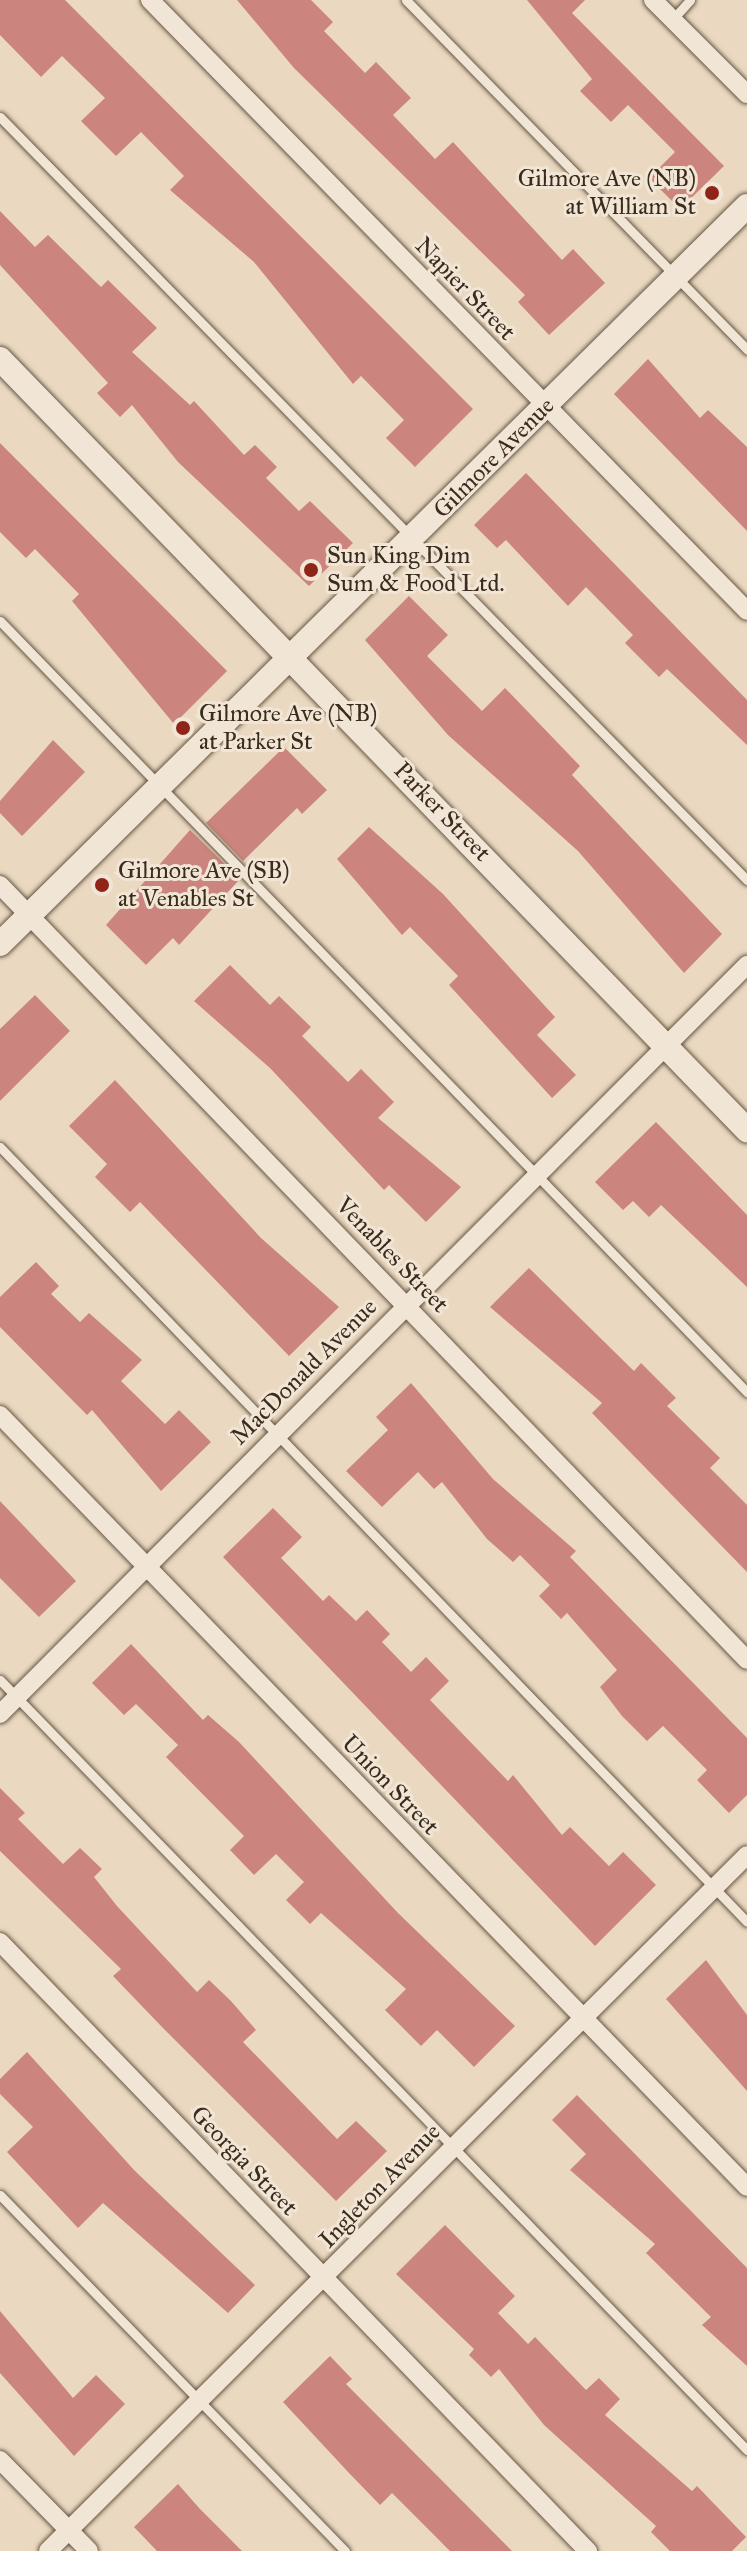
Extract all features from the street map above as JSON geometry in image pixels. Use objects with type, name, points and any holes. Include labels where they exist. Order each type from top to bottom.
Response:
[{"type":"street","name":"Napier Street","points":[[150,0],[747,611]]},
{"type":"street","points":[[653,0],[747,94]]},
{"type":"street","name":"Gilmore Avenue","points":[[0,944],[747,206]]},
{"type":"street","name":"Parker Street","points":[[0,359],[747,1130]]},
{"type":"street","name":"Venables Street","points":[[0,885],[747,1660]]},
{"type":"street","name":"MacDonald Avenue","points":[[0,1714],[275,1434],[747,965]]},
{"type":"street","name":"Union Street","points":[[0,1415],[747,2187]]},
{"type":"street","name":"Ingleton Avenue","points":[[48,2551],[747,1855]]},
{"type":"street","name":"Georgia Street","points":[[0,1942],[588,2551]]},
{"type":"street","points":[[0,2460],[89,2551]]},
{"type":"lane","points":[[406,0],[747,350]]},
{"type":"lane","points":[[672,20],[690,0]]},
{"type":"lane","points":[[0,117],[747,880]]},
{"type":"lane","points":[[0,621],[747,1392]]},
{"type":"lane","points":[[0,1147],[747,1922]]},
{"type":"lane","points":[[0,1680],[747,2450]]},
{"type":"lane","points":[[0,2195],[345,2551]]},
{"type":"building","points":[[0,0],[65,0],[473,409],[415,467],[386,438],[404,420],[361,376],[353,384],[254,262],[170,190],[184,176],[141,132],[116,156],[81,121],[105,98],[62,56],[41,77],[0,35]]},
{"type":"building","points":[[237,0],[311,0],[333,22],[324,31],[365,73],[376,62],[411,98],[393,115],[435,159],[453,142],[562,260],[573,249],[605,283],[549,335],[518,302],[525,295],[294,68]]},
{"type":"building","points":[[527,0],[585,0],[572,13],[724,166],[680,209],[649,178],[675,152],[628,105],[611,122],[580,91],[592,79]]},
{"type":"building","points":[[0,211],[35,247],[48,235],[101,287],[108,280],[157,328],[132,352],[190,405],[194,401],[244,455],[255,445],[277,467],[266,478],[299,511],[310,501],[353,543],[309,586],[178,462],[132,405],[120,417],[97,393],[108,383],[0,265]]},
{"type":"building","points":[[648,359],[700,418],[708,410],[747,447],[747,531],[614,394]]},
{"type":"building","points":[[0,443],[227,671],[174,724],[72,601],[79,594],[35,549],[26,558],[0,532]]},
{"type":"building","points":[[526,473],[747,700],[747,745],[667,669],[659,677],[625,643],[633,635],[586,587],[568,606],[506,540],[497,548],[474,525]]},
{"type":"building","points":[[409,596],[448,635],[427,656],[482,711],[505,688],[580,766],[572,775],[722,934],[684,973],[578,851],[448,735],[365,640]]},
{"type":"building","points":[[53,740],[85,772],[22,836],[0,813],[0,801]]},
{"type":"building","points":[[284,747],[327,790],[302,814],[297,808],[243,861],[206,823]]},
{"type":"building","points":[[369,827],[443,894],[555,1017],[537,1035],[576,1075],[552,1098],[449,985],[458,976],[410,927],[402,935],[337,859]]},
{"type":"building","points":[[190,830],[240,879],[179,945],[173,938],[146,965],[106,925]]},
{"type":"building","points":[[230,965],[270,1005],[279,996],[311,1027],[302,1036],[348,1082],[361,1069],[394,1102],[378,1118],[461,1187],[426,1222],[389,1185],[384,1190],[270,1068],[194,1001]]},
{"type":"building","points":[[35,995],[70,1031],[0,1101],[0,1029]]},
{"type":"building","points":[[115,1080],[261,1238],[339,1307],[289,1356],[140,1202],[130,1212],[95,1177],[107,1164],[69,1126]]},
{"type":"building","points":[[656,1122],[747,1215],[747,1287],[661,1205],[649,1217],[633,1201],[623,1210],[595,1182]]},
{"type":"building","points":[[36,1262],[59,1286],[51,1294],[80,1322],[89,1313],[142,1360],[121,1381],[165,1424],[179,1410],[211,1442],[161,1491],[92,1410],[87,1415],[0,1327],[0,1297]]},
{"type":"building","points":[[529,1268],[634,1371],[641,1363],[676,1398],[667,1406],[720,1458],[710,1468],[747,1505],[747,1572],[592,1413],[602,1403],[490,1307]]},
{"type":"building","points":[[411,1383],[493,1479],[576,1551],[570,1557],[747,1738],[747,1795],[729,1813],[697,1780],[707,1770],[663,1726],[647,1741],[622,1716],[600,1687],[617,1670],[567,1613],[561,1619],[539,1596],[550,1585],[520,1555],[513,1562],[487,1539],[442,1482],[434,1489],[418,1472],[382,1507],[346,1471],[388,1430],[376,1417]]},
{"type":"building","points":[[0,1501],[76,1581],[39,1617],[0,1578]]},
{"type":"building","points":[[273,1508],[302,1537],[281,1558],[323,1601],[329,1595],[356,1621],[367,1610],[390,1634],[382,1642],[411,1672],[426,1657],[449,1681],[430,1700],[508,1781],[513,1775],[562,1835],[570,1827],[609,1866],[623,1852],[656,1885],[595,1946],[223,1557]]},
{"type":"building","points":[[131,1644],[203,1720],[208,1715],[239,1742],[398,1913],[515,2026],[474,2067],[437,2030],[421,2046],[385,2010],[406,1989],[321,1913],[310,1924],[286,1900],[304,1882],[276,1854],[254,1875],[230,1850],[244,1836],[166,1757],[178,1745],[136,1704],[124,1715],[92,1683]]},
{"type":"building","points":[[0,1788],[25,1813],[18,1819],[63,1864],[80,1848],[102,1869],[94,1877],[197,1992],[209,1980],[231,2001],[256,2030],[243,2042],[337,2139],[356,2121],[387,2151],[336,2201],[113,1976],[121,1969],[0,1851]]},
{"type":"building","points":[[706,1960],[747,2015],[747,2091],[666,1999]]},
{"type":"building","points":[[27,2052],[135,2171],[255,2285],[228,2313],[103,2203],[78,2228],[7,2152],[33,2127],[0,2094],[0,2079]]},
{"type":"building","points":[[577,2095],[747,2268],[747,2366],[702,2325],[711,2317],[646,2253],[655,2244],[570,2170],[586,2154],[552,2120]]},
{"type":"building","points":[[445,2225],[515,2296],[498,2313],[528,2344],[535,2337],[586,2390],[599,2378],[620,2399],[605,2415],[692,2491],[697,2486],[746,2537],[732,2551],[670,2551],[651,2532],[656,2526],[544,2425],[499,2369],[491,2377],[469,2355],[474,2349],[396,2274]]},
{"type":"building","points":[[0,2311],[73,2398],[96,2375],[125,2404],[74,2456],[0,2373]]},
{"type":"building","points":[[330,2356],[352,2379],[346,2384],[512,2551],[450,2551],[392,2493],[380,2505],[349,2473],[283,2402]]},
{"type":"building","points":[[178,2484],[242,2551],[157,2551],[134,2527]]},
{"type":"place","name":"Gilmore Ave (NB) at William St","points":[[712,193]]},
{"type":"place","name":"Sun King Dim Sum & Food Ltd.","points":[[311,570]]},
{"type":"place","name":"Gilmore Ave (NB) at Parker St","points":[[183,728]]},
{"type":"place","name":"Gilmore Ave (SB) at Venables St","points":[[102,885]]}]
